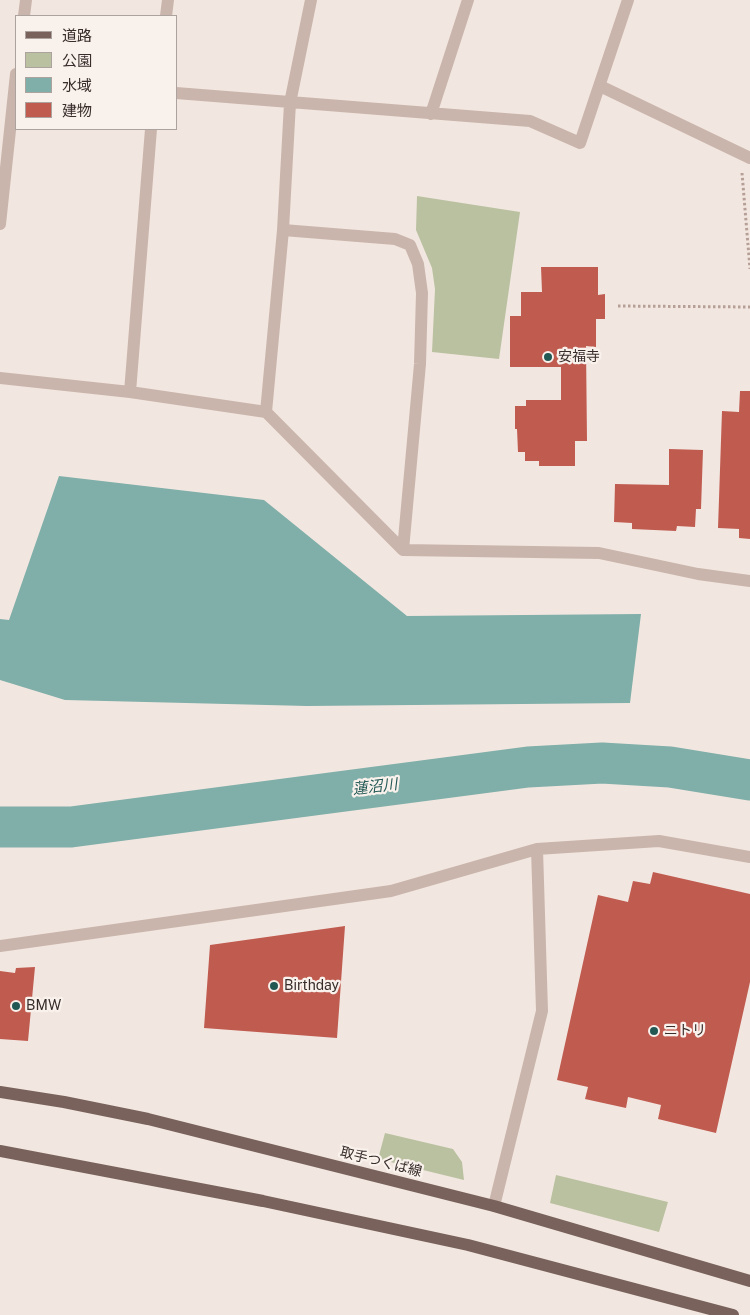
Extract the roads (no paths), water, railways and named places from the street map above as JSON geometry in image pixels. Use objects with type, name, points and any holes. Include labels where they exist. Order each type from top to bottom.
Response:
[{"type":"main road","name":"取手つくば線","points":[[0,1092],[64,1102],[148,1119],[494,1206],[750,1281]]},
{"type":"main road","points":[[0,1151],[263,1201],[468,1245],[733,1315]]},
{"type":"street","points":[[24,15],[26,0]]},
{"type":"street","points":[[166,15],[168,0]]},
{"type":"street","points":[[266,412],[283,230],[290,103],[311,0]]},
{"type":"street","points":[[431,114],[468,0]]},
{"type":"street","points":[[178,93],[530,121],[580,142],[628,0]]},
{"type":"street","points":[[0,224],[15,83]]},
{"type":"street","points":[[600,86],[746,156]]},
{"type":"street","points":[[130,392],[151,130]]},
{"type":"street","points":[[283,230],[395,239],[410,245],[418,264],[422,293],[420,364],[403,550]]},
{"type":"street","points":[[0,378],[130,392],[266,412],[403,550],[599,553],[698,574],[750,581]]},
{"type":"street","points":[[0,946],[391,890],[537,849],[659,841],[750,857]]},
{"type":"street","points":[[494,1206],[542,1011],[537,849]]},
{"type":"water","points":[[59,476],[264,500],[407,616],[641,614],[630,703],[307,706],[65,700],[0,680],[0,619],[9,620]]},
{"type":"waterway","name":"蓮沼川","points":[[0,827],[71,827],[528,767],[602,763],[670,767],[750,780]]},
{"type":"place","name":"安福寺","points":[[548,357]]},
{"type":"place","name":"Birthday","points":[[274,986]]},
{"type":"place","name":"BMW","points":[[16,1006]]},
{"type":"place","name":"ニトリ","points":[[654,1031]]}]
